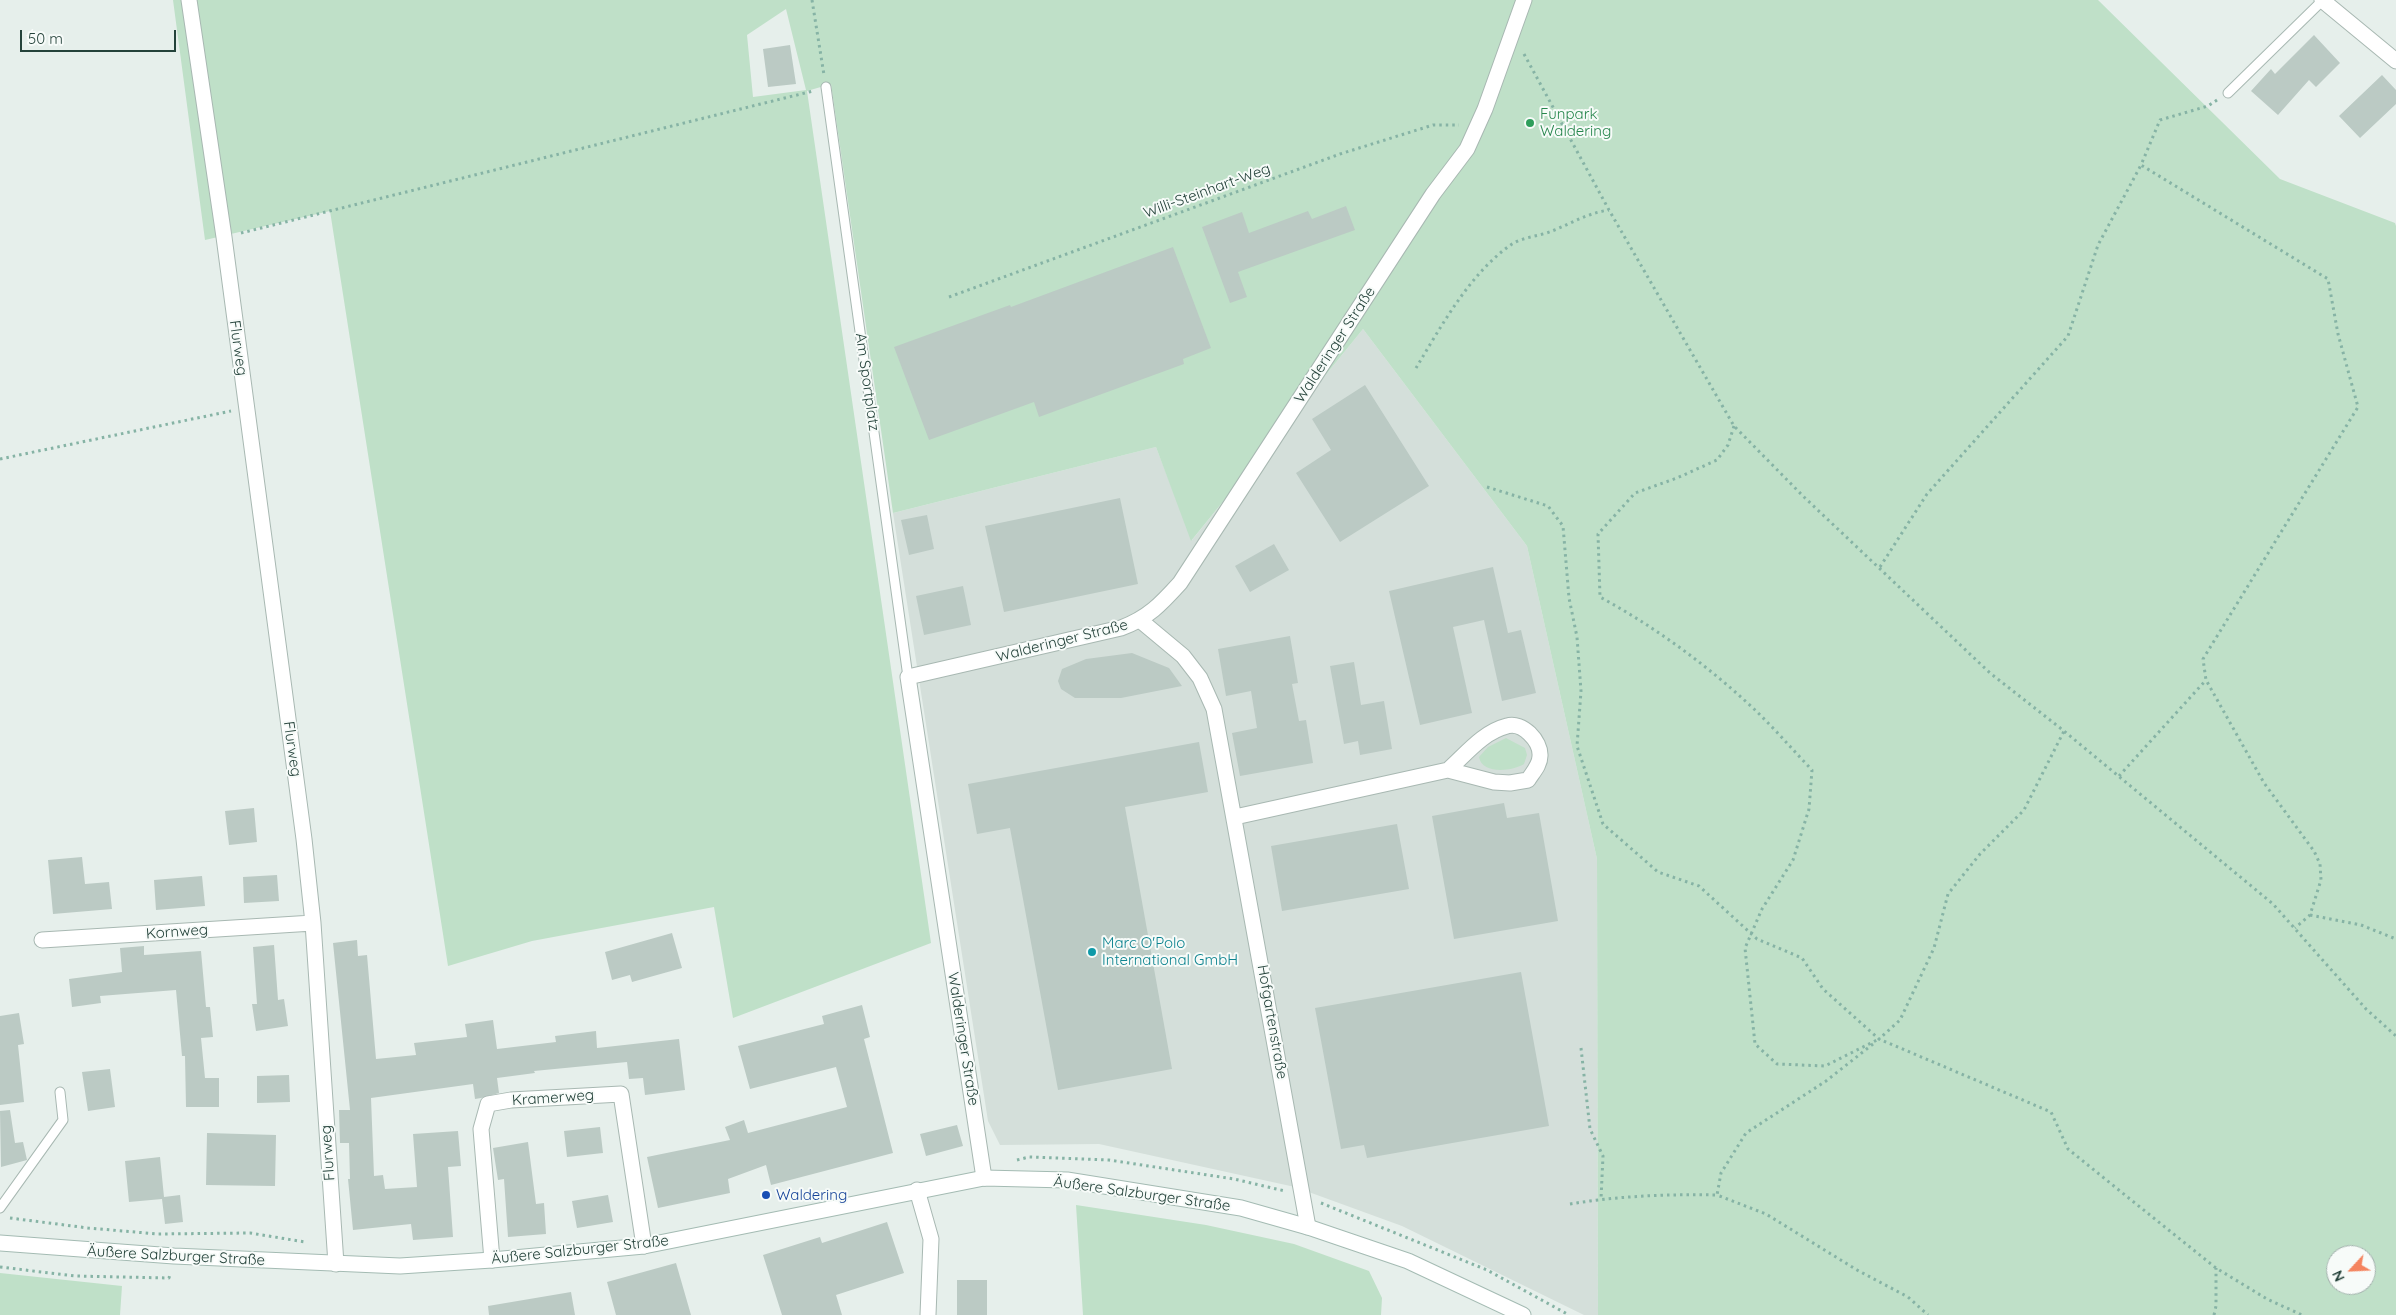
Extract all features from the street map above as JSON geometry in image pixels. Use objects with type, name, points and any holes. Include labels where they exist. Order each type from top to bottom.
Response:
[{"type":"street","name":"Flurweg","points":[[189,0],[224,238],[303,829],[313,923],[336,1264]]},
{"type":"street","name":"Walderinger Straße","points":[[984,1178],[908,677],[1121,628],[1141,621],[1158,607],[1180,583],[1434,194],[1467,149],[1478,126],[1524,0]]},
{"type":"street","points":[[2323,0],[2396,62]]},
{"type":"street","name":"Hofgartenstraße","points":[[1141,621],[1183,656],[1200,678],[1214,709],[1308,1227]]},
{"type":"street","points":[[1235,817],[1448,770],[1494,782],[1528,780],[1537,767],[1540,754],[1533,736],[1521,728],[1509,725],[1490,732],[1448,770]]},
{"type":"street","name":"Kornweg","points":[[42,940],[313,923]]},
{"type":"street","name":"Kramerweg","points":[[492,1260],[481,1129],[488,1104],[511,1100],[621,1094],[644,1246]]},
{"type":"street","name":"Äußere Salzburger Straße","points":[[0,1243],[174,1256],[400,1266],[492,1260],[644,1246],[984,1178],[1068,1180],[1241,1208],[1308,1227],[1408,1261],[1523,1315]]},
{"type":"street","points":[[917,1190],[931,1239],[928,1315]]},
{"type":"lane","points":[[2228,93],[2323,0]]},
{"type":"lane","name":"Am Sportplatz","points":[[826,87],[908,677]]},
{"type":"lane","points":[[0,1208],[63,1120],[60,1092]]},
{"type":"path","points":[[224,238],[826,87],[812,0]]},
{"type":"path","points":[[1512,31],[1610,210],[1734,426],[1804,497],[1990,672],[2064,730],[2273,904],[2366,1009],[2396,1036]]},
{"type":"path","points":[[1880,567],[1927,494],[2068,336],[2098,245],[2141,165],[2160,120],[2208,106],[2228,93]]},
{"type":"path","name":"Willi-Steinhart-Weg","points":[[949,297],[1340,154],[1433,125],[1478,126]]},
{"type":"path","points":[[2141,165],[2328,279],[2338,334],[2358,407],[2203,659],[2206,680],[2264,783],[2314,851],[2320,864],[2321,880],[2310,915],[2295,928]]},
{"type":"path","points":[[1416,368],[1452,308],[1480,273],[1513,243],[1552,231],[1594,212],[1610,210]]},
{"type":"path","points":[[0,459],[246,407]]},
{"type":"path","points":[[1734,426],[1728,444],[1717,460],[1677,478],[1635,493],[1598,534],[1600,596],[1643,621],[1678,646],[1754,708],[1812,770],[1809,809],[1793,860],[1762,909],[1745,948],[1755,1044],[1777,1064],[1825,1066],[1880,1039]]},
{"type":"path","points":[[1487,488],[1548,506],[1563,526],[1581,691],[1577,746],[1604,824],[1658,872],[1699,886],[1757,939],[1802,958],[1824,989],[1880,1039],[2051,1112],[2068,1149],[2216,1268],[2266,1299],[2302,1315]]},
{"type":"path","points":[[2119,776],[2206,680]]},
{"type":"path","points":[[1717,1195],[1721,1173],[1746,1133],[1826,1081],[1880,1039],[1900,1020],[1934,948],[1948,894],[1980,854],[2024,810],[2064,730]]},
{"type":"path","points":[[2310,915],[2362,925],[2396,939]]},
{"type":"path","points":[[1581,1048],[1590,1130],[1603,1156],[1601,1199]]},
{"type":"path","points":[[1570,1204],[1601,1199],[1676,1194],[1717,1195],[1766,1214],[1857,1270],[1908,1297],[1928,1315]]},
{"type":"path","points":[[0,1216],[88,1228],[158,1234],[250,1233],[335,1247]]},
{"type":"path","points":[[0,1267],[75,1276],[169,1278],[174,1256]]},
{"type":"path","points":[[2214,1315],[2216,1306],[2216,1268]]},
{"type":"shaded area","points":[[1363,329],[1527,546],[1597,859],[1598,1315],[1584,1315],[1402,1226],[1295,1187],[1099,1144],[1000,1145],[988,1121],[893,513],[1156,447],[1192,540]]},
{"type":"green space","points":[[173,0],[2098,0],[2280,179],[2395,223],[2396,226],[2396,1315],[1598,1315],[1597,859],[1527,546],[1363,329],[1191,541],[1156,447],[893,513],[831,84],[807,91],[931,943],[733,1018],[714,907],[532,941],[448,966],[330,211],[205,240]],"holes":[[[786,9],[806,90],[753,97],[747,35]]]},
{"type":"green space","points":[[1506,738],[1525,748],[1527,755],[1524,764],[1506,770],[1499,770],[1486,767],[1481,763],[1479,757],[1488,747]]},
{"type":"green space","points":[[1076,1205],[1206,1225],[1294,1244],[1369,1271],[1382,1298],[1381,1315],[1083,1315]]},
{"type":"green space","points":[[0,1273],[122,1286],[120,1315],[0,1315]]},
{"type":"building","points":[[2314,35],[2340,63],[2316,87],[2309,80],[2278,115],[2251,91],[2271,69],[2275,74]]},
{"type":"building","points":[[790,45],[796,84],[768,87],[763,49]]},
{"type":"building","points":[[2382,75],[2396,90],[2396,104],[2360,138],[2339,116]]},
{"type":"building","points":[[1346,206],[1355,230],[1238,272],[1247,297],[1230,303],[1202,227],[1242,212],[1249,233],[1308,211],[1312,219]]},
{"type":"building","points":[[1173,247],[1211,348],[1183,359],[1184,364],[1039,417],[1034,402],[929,440],[894,347],[1010,305],[1011,307]]},
{"type":"building","points":[[1365,385],[1429,486],[1340,542],[1296,473],[1331,450],[1312,419]]},
{"type":"building","points":[[1120,498],[1138,584],[1004,612],[985,526]]},
{"type":"building","points":[[927,515],[934,549],[909,555],[901,520]]},
{"type":"building","points":[[1274,544],[1289,570],[1250,592],[1235,566]]},
{"type":"building","points":[[1493,567],[1508,633],[1521,630],[1536,693],[1502,701],[1484,620],[1453,627],[1472,713],[1420,725],[1389,591]]},
{"type":"building","points":[[963,586],[971,625],[924,635],[916,596]]},
{"type":"building","points":[[1290,636],[1298,683],[1292,684],[1299,721],[1306,720],[1313,763],[1240,776],[1232,733],[1257,728],[1251,691],[1226,696],[1218,649]]},
{"type":"building","points":[[1132,653],[1169,668],[1182,686],[1121,698],[1075,698],[1061,689],[1058,681],[1062,669],[1086,659]]},
{"type":"building","points":[[1354,662],[1361,705],[1384,701],[1392,749],[1360,755],[1358,741],[1344,744],[1330,666]]},
{"type":"building","name":"Marc O'Polo International GmbH","points":[[1199,742],[1208,792],[1125,807],[1172,1069],[1058,1090],[1010,828],[977,834],[968,784]]},
{"type":"building","points":[[1504,803],[1507,818],[1539,813],[1558,921],[1454,939],[1432,816]]},
{"type":"building","points":[[254,808],[257,842],[229,845],[225,811]]},
{"type":"building","points":[[1397,824],[1409,889],[1282,911],[1271,846]]},
{"type":"building","points":[[82,857],[85,884],[109,882],[112,909],[53,914],[48,860]]},
{"type":"building","points":[[277,875],[279,901],[244,903],[243,877]]},
{"type":"building","points":[[202,876],[205,906],[156,910],[154,880]]},
{"type":"building","points":[[672,933],[682,968],[632,982],[630,975],[612,980],[605,952]]},
{"type":"building","points":[[357,940],[358,956],[367,955],[376,1059],[416,1055],[414,1043],[467,1037],[465,1024],[493,1020],[497,1049],[556,1042],[555,1036],[596,1031],[597,1048],[679,1039],[685,1090],[645,1095],[643,1078],[629,1079],[627,1062],[534,1071],[535,1073],[497,1078],[499,1093],[475,1099],[473,1084],[371,1098],[374,1176],[383,1175],[385,1189],[417,1187],[413,1134],[458,1131],[461,1166],[448,1167],[453,1237],[413,1240],[411,1224],[353,1230],[348,1179],[350,1179],[349,1143],[340,1143],[339,1110],[350,1110],[333,943]]},
{"type":"building","points":[[274,945],[278,1000],[284,999],[288,1026],[256,1031],[252,1004],[257,1004],[253,947]]},
{"type":"building","points":[[144,946],[144,955],[201,951],[206,1007],[210,1007],[213,1037],[201,1038],[205,1078],[219,1078],[219,1107],[186,1107],[185,1056],[182,1056],[176,990],[100,996],[101,1003],[72,1007],[69,979],[122,972],[120,948]]},
{"type":"building","points":[[1521,972],[1549,1126],[1367,1158],[1364,1145],[1341,1149],[1315,1008]]},
{"type":"building","points":[[862,1005],[870,1037],[864,1039],[893,1153],[771,1185],[766,1165],[728,1179],[730,1193],[658,1208],[647,1157],[730,1140],[725,1127],[744,1120],[748,1133],[847,1107],[836,1067],[750,1089],[738,1046],[824,1024],[822,1016]]},
{"type":"building","points":[[19,1013],[24,1044],[18,1045],[24,1102],[0,1105],[0,1016]]},
{"type":"building","points":[[110,1069],[115,1107],[88,1111],[82,1072]]},
{"type":"building","points":[[289,1075],[290,1102],[257,1103],[257,1076]]},
{"type":"building","points":[[10,1110],[15,1143],[23,1142],[27,1160],[1,1167],[0,1111]]},
{"type":"building","points":[[957,1125],[963,1146],[926,1156],[920,1134]]},
{"type":"building","points":[[600,1127],[603,1153],[567,1157],[564,1131]]},
{"type":"building","points":[[207,1133],[276,1135],[275,1186],[206,1185]]},
{"type":"building","points":[[528,1142],[536,1204],[544,1203],[546,1234],[508,1237],[504,1179],[498,1180],[493,1148]]},
{"type":"building","points":[[160,1157],[164,1197],[180,1195],[183,1222],[165,1224],[162,1199],[129,1202],[125,1161]]},
{"type":"building","points":[[608,1195],[613,1222],[577,1228],[572,1201]]},
{"type":"building","points":[[887,1222],[904,1273],[836,1295],[842,1315],[782,1315],[763,1255],[820,1237],[822,1243]]},
{"type":"building","points":[[676,1263],[691,1315],[616,1315],[607,1282]]},
{"type":"building","points":[[957,1280],[987,1280],[987,1315],[957,1315]]},
{"type":"building","points":[[571,1292],[575,1315],[489,1315],[488,1306]]},
{"type":"place","name":"Funpark Waldering","points":[[1530,123]]},
{"type":"place","name":"Marc O'Polo International GmbH","points":[[1092,952]]},
{"type":"place","name":"Waldering","points":[[766,1195]]}]
